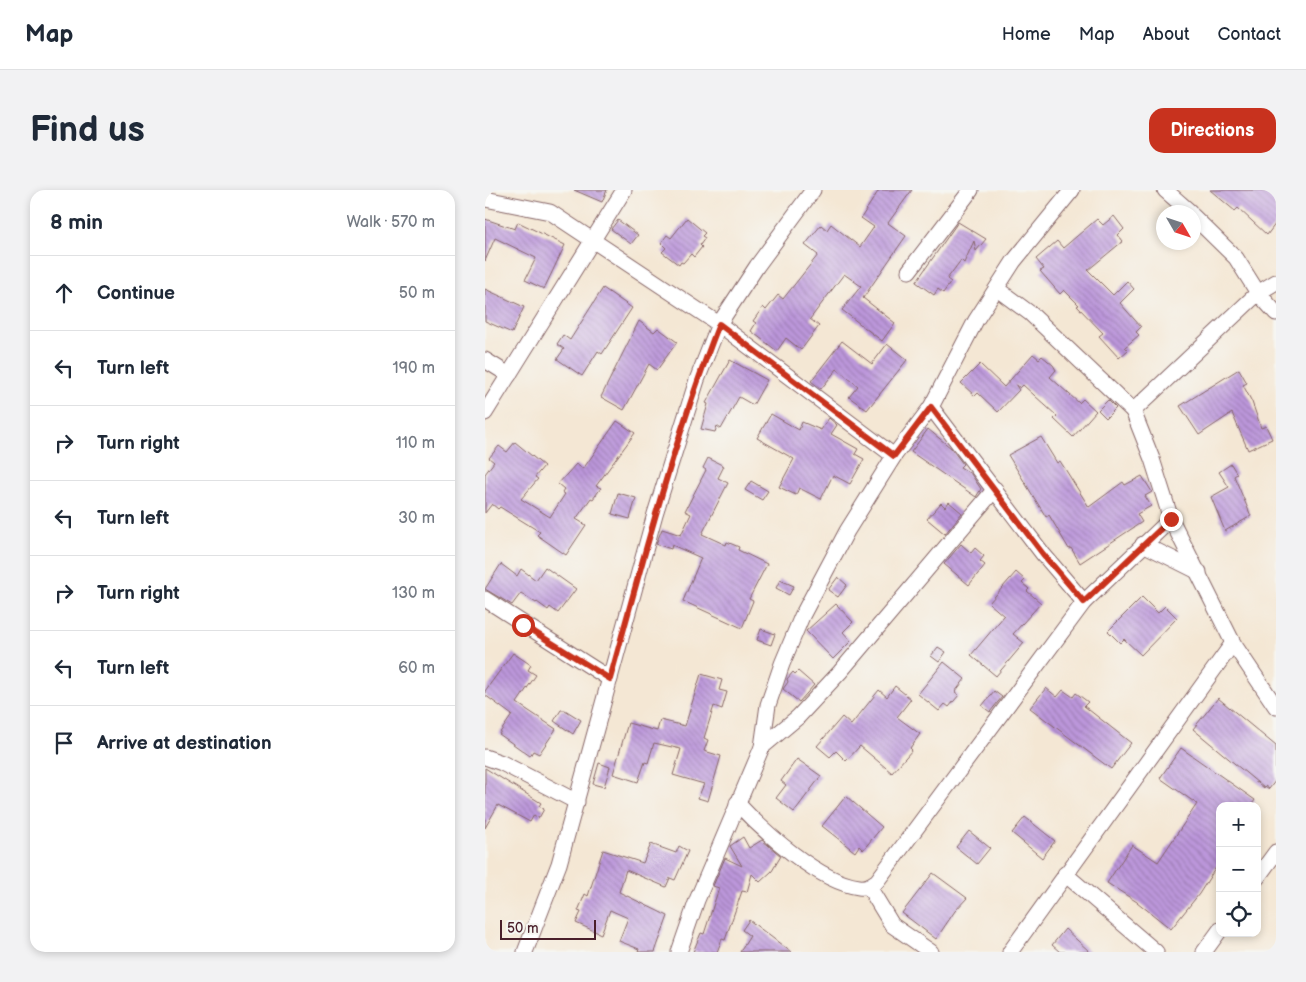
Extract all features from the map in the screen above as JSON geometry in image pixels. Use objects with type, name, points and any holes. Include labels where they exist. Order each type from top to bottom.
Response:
[{"type":"street","points":[[485,413],[546,318],[592,239],[624,190]]},
{"type":"street","points":[[525,952],[559,864],[655,514],[697,380],[719,324],[757,266],[813,190]]},
{"type":"street","points":[[909,271],[971,190]]},
{"type":"street","points":[[679,952],[737,803],[762,747],[769,705],[782,664],[802,616],[847,530],[894,456],[931,407],[976,320],[1014,262],[1072,190]]},
{"type":"street","points":[[1165,190],[1182,205]]},
{"type":"street","points":[[485,198],[550,212],[719,324],[894,456]]},
{"type":"street","points":[[1201,224],[1236,258],[1258,293],[1276,313]]},
{"type":"street","points":[[1133,411],[1258,293],[1276,282]]},
{"type":"street","points":[[997,289],[1031,314],[1133,411],[1153,460],[1171,519],[1199,572],[1233,644],[1276,707]]},
{"type":"street","points":[[485,360],[509,375]]},
{"type":"street","points":[[931,407],[1043,554],[1084,602]]},
{"type":"street","points":[[762,747],[798,717],[840,672],[995,489]]},
{"type":"street","points":[[737,803],[772,838],[828,876],[859,887],[869,886],[877,881],[1084,602],[1171,519]]},
{"type":"street","points":[[1143,544],[1199,572]]},
{"type":"street","points":[[485,599],[610,679]]},
{"type":"street","points":[[1010,952],[1233,644]]},
{"type":"street","points":[[485,757],[577,802]]},
{"type":"street","points":[[1261,873],[1276,852]]},
{"type":"street","points":[[1065,874],[1156,952]]},
{"type":"street","points":[[869,886],[892,924],[931,952]]},
{"type":"street","points":[[1204,952],[1216,936]]},
{"type":"building","points":[[574,190],[607,190],[602,202]]},
{"type":"building","points":[[879,190],[912,190],[888,223],[906,236],[863,298],[895,323],[882,341],[842,310],[861,286],[844,274],[810,319],[819,326],[801,350],[786,338],[777,351],[751,331],[756,323],[753,321],[763,307],[766,310],[778,295],[783,299],[818,255],[805,245],[821,225],[827,230],[831,224],[860,247],[874,227],[861,218]]},
{"type":"building","points":[[1210,190],[1276,190],[1276,223],[1267,235],[1238,208],[1235,211]]},
{"type":"building","points":[[1114,216],[1124,229],[1118,235],[1123,241],[1088,270],[1113,295],[1127,281],[1134,289],[1120,303],[1141,327],[1136,332],[1139,335],[1125,347],[1128,350],[1119,358],[1099,336],[1103,333],[1077,306],[1079,305],[1064,290],[1060,294],[1040,271],[1044,269],[1036,259],[1057,241],[1063,248],[1097,219],[1103,225]]},
{"type":"building","points":[[687,218],[705,233],[702,236],[705,238],[700,245],[702,247],[694,257],[691,254],[679,265],[662,252],[666,248],[661,243],[667,235],[671,238]]},
{"type":"building","points":[[485,219],[515,229],[518,222],[565,245],[544,289],[525,280],[536,258],[495,238],[485,261]]},
{"type":"building","points":[[618,220],[638,235],[631,244],[611,229]]},
{"type":"building","points":[[958,222],[986,239],[976,251],[974,241],[964,263],[961,260],[947,279],[951,282],[943,293],[938,289],[934,295],[916,282]]},
{"type":"building","points":[[603,288],[632,308],[602,354],[598,351],[582,376],[557,359],[564,349],[557,344],[563,335],[570,340]]},
{"type":"building","points":[[485,289],[524,307],[512,333],[485,321]]},
{"type":"building","points":[[639,321],[654,332],[658,328],[677,342],[657,370],[649,364],[624,410],[601,397]]},
{"type":"building","points":[[842,341],[872,364],[887,344],[907,360],[867,410],[849,397],[858,386],[837,369],[821,389],[811,381]]},
{"type":"building","points":[[1033,354],[1039,359],[1042,356],[1053,365],[1056,370],[1050,377],[1079,403],[1083,399],[1096,411],[1073,437],[1054,419],[1057,416],[1023,385],[1020,388],[1015,384],[1019,390],[998,412],[978,393],[975,396],[961,383],[980,364],[1004,387]]},
{"type":"building","points":[[730,360],[767,380],[753,405],[739,397],[721,429],[717,426],[715,432],[701,429],[708,404],[706,403]]},
{"type":"building","points":[[1239,369],[1247,383],[1243,385],[1252,402],[1261,428],[1266,426],[1272,439],[1248,450],[1232,413],[1199,435],[1180,406]]},
{"type":"building","points":[[1108,400],[1116,408],[1106,418],[1098,410]]},
{"type":"building","points":[[771,414],[799,430],[802,422],[821,430],[829,418],[837,425],[831,434],[858,449],[855,454],[864,459],[850,484],[833,475],[821,499],[799,488],[796,495],[779,487],[794,459],[757,438]]},
{"type":"building","points":[[617,421],[635,433],[596,486],[601,488],[593,499],[591,498],[576,519],[586,525],[566,555],[537,535],[540,532],[500,507],[498,509],[492,504],[485,513],[485,474],[494,462],[489,458],[499,446],[507,452],[515,442],[544,466],[535,477],[538,479],[521,499],[550,517],[565,494],[562,492],[564,489],[558,484],[576,464],[583,469]]},
{"type":"building","points":[[928,429],[951,448],[963,464],[960,467],[971,474],[981,489],[976,497],[911,452]]},
{"type":"building","points":[[1041,437],[1057,463],[1060,461],[1089,507],[1123,482],[1125,485],[1142,476],[1152,492],[1145,496],[1151,506],[1137,514],[1142,522],[1080,563],[1071,548],[1069,549],[1049,515],[1046,517],[1008,455]]},
{"type":"building","points":[[708,458],[724,466],[718,478],[728,483],[702,534],[726,545],[727,542],[739,547],[738,550],[767,564],[749,599],[753,601],[742,628],[683,601],[701,558],[672,545],[671,549],[656,544],[662,529],[681,535],[691,514],[685,511],[706,470],[703,468]]},
{"type":"building","points":[[1231,464],[1237,474],[1234,476],[1251,516],[1225,531],[1211,497],[1229,487],[1219,472]]},
{"type":"building","points":[[751,481],[768,491],[762,500],[745,490]]},
{"type":"building","points":[[618,493],[636,498],[630,519],[612,514]]},
{"type":"building","points":[[949,502],[962,513],[945,534],[927,519],[941,503],[945,507]]},
{"type":"building","points":[[961,544],[971,553],[975,548],[984,556],[980,561],[985,565],[969,585],[944,564]]},
{"type":"building","points":[[501,564],[517,576],[521,569],[536,580],[545,567],[576,589],[558,613],[550,607],[548,610],[521,593],[512,605],[485,589]]},
{"type":"building","points":[[1016,572],[1025,580],[1022,583],[1029,589],[1027,591],[1041,603],[1013,634],[1024,643],[996,676],[971,655],[1004,616],[989,603]]},
{"type":"building","points":[[838,577],[847,585],[838,597],[828,590]]},
{"type":"building","points":[[780,580],[794,586],[789,595],[776,588]]},
{"type":"building","points":[[1142,597],[1158,613],[1165,606],[1177,618],[1141,655],[1124,639],[1120,643],[1108,631]]},
{"type":"building","points":[[836,604],[853,622],[843,632],[851,641],[833,659],[806,631]]},
{"type":"building","points":[[761,629],[775,634],[771,645],[757,640]]},
{"type":"building","points":[[938,647],[946,652],[939,662],[931,656]]},
{"type":"building","points":[[513,653],[531,665],[528,670],[536,675],[517,703],[556,729],[539,754],[533,751],[530,756],[499,734],[512,715],[485,695],[485,691]]},
{"type":"building","points":[[944,662],[965,679],[955,692],[959,695],[949,707],[945,704],[939,711],[918,694]]},
{"type":"building","points":[[798,671],[814,685],[799,702],[783,689],[788,682],[787,679],[793,672],[795,674]]},
{"type":"building","points":[[701,674],[722,680],[719,690],[727,692],[722,709],[714,706],[704,738],[708,740],[704,751],[721,756],[708,801],[698,798],[704,784],[673,775],[681,749],[654,743],[648,763],[645,762],[638,782],[613,774],[628,723],[657,731],[660,720],[685,726]]},
{"type":"building","points":[[895,686],[911,699],[897,717],[920,734],[910,748],[912,750],[892,773],[860,746],[846,761],[836,751],[830,757],[817,746],[842,717],[851,725],[879,690],[887,697]]},
{"type":"building","points":[[1046,688],[1057,697],[1063,690],[1073,697],[1076,693],[1088,702],[1084,706],[1131,743],[1111,769],[1030,708]]},
{"type":"building","points":[[994,691],[1002,697],[990,712],[982,706]]},
{"type":"building","points":[[1218,698],[1276,746],[1276,780],[1269,789],[1265,786],[1264,788],[1193,729]]},
{"type":"building","points":[[561,710],[565,710],[581,720],[573,734],[554,721]]},
{"type":"building","points":[[1181,748],[1255,800],[1254,802],[1216,802],[1216,867],[1199,894],[1171,929],[1137,902],[1107,883],[1132,845],[1158,862],[1197,804],[1160,778]]},
{"type":"building","points":[[797,759],[821,776],[794,812],[776,798],[786,785],[781,781]]},
{"type":"building","points":[[599,763],[610,767],[604,787],[593,784]]},
{"type":"building","points":[[485,768],[541,803],[539,806],[544,809],[539,818],[534,815],[530,822],[498,805],[485,828]]},
{"type":"building","points":[[846,796],[882,827],[863,850],[859,846],[855,852],[822,826]]},
{"type":"building","points":[[1025,817],[1055,841],[1042,858],[1012,833]]},
{"type":"building","points":[[969,831],[990,848],[977,864],[956,847]]},
{"type":"building","points":[[743,837],[749,848],[762,840],[781,856],[772,871],[760,882],[752,874],[747,892],[742,891],[725,940],[722,939],[717,952],[693,952],[701,933],[704,934],[719,888],[713,886],[725,858],[742,866],[730,846]]},
{"type":"building","points":[[651,844],[676,853],[679,846],[688,851],[675,880],[670,878],[666,887],[626,870],[619,892],[668,916],[655,952],[638,952],[639,949],[619,941],[628,918],[610,910],[601,934],[576,923],[581,912],[578,911],[585,894],[588,896],[603,850],[643,863]]},
{"type":"building","points":[[933,873],[967,898],[955,911],[936,939],[902,913]]},
{"type":"building","points":[[749,920],[791,952],[740,952],[750,936],[742,930]]},
{"type":"building","points":[[1065,929],[1090,952],[1060,952],[1052,945]]},
{"type":"route","points":[[523,625],[610,679],[655,514],[697,380],[719,324],[865,432],[894,456],[931,407],[1043,554],[1084,602],[1171,519]]}]
